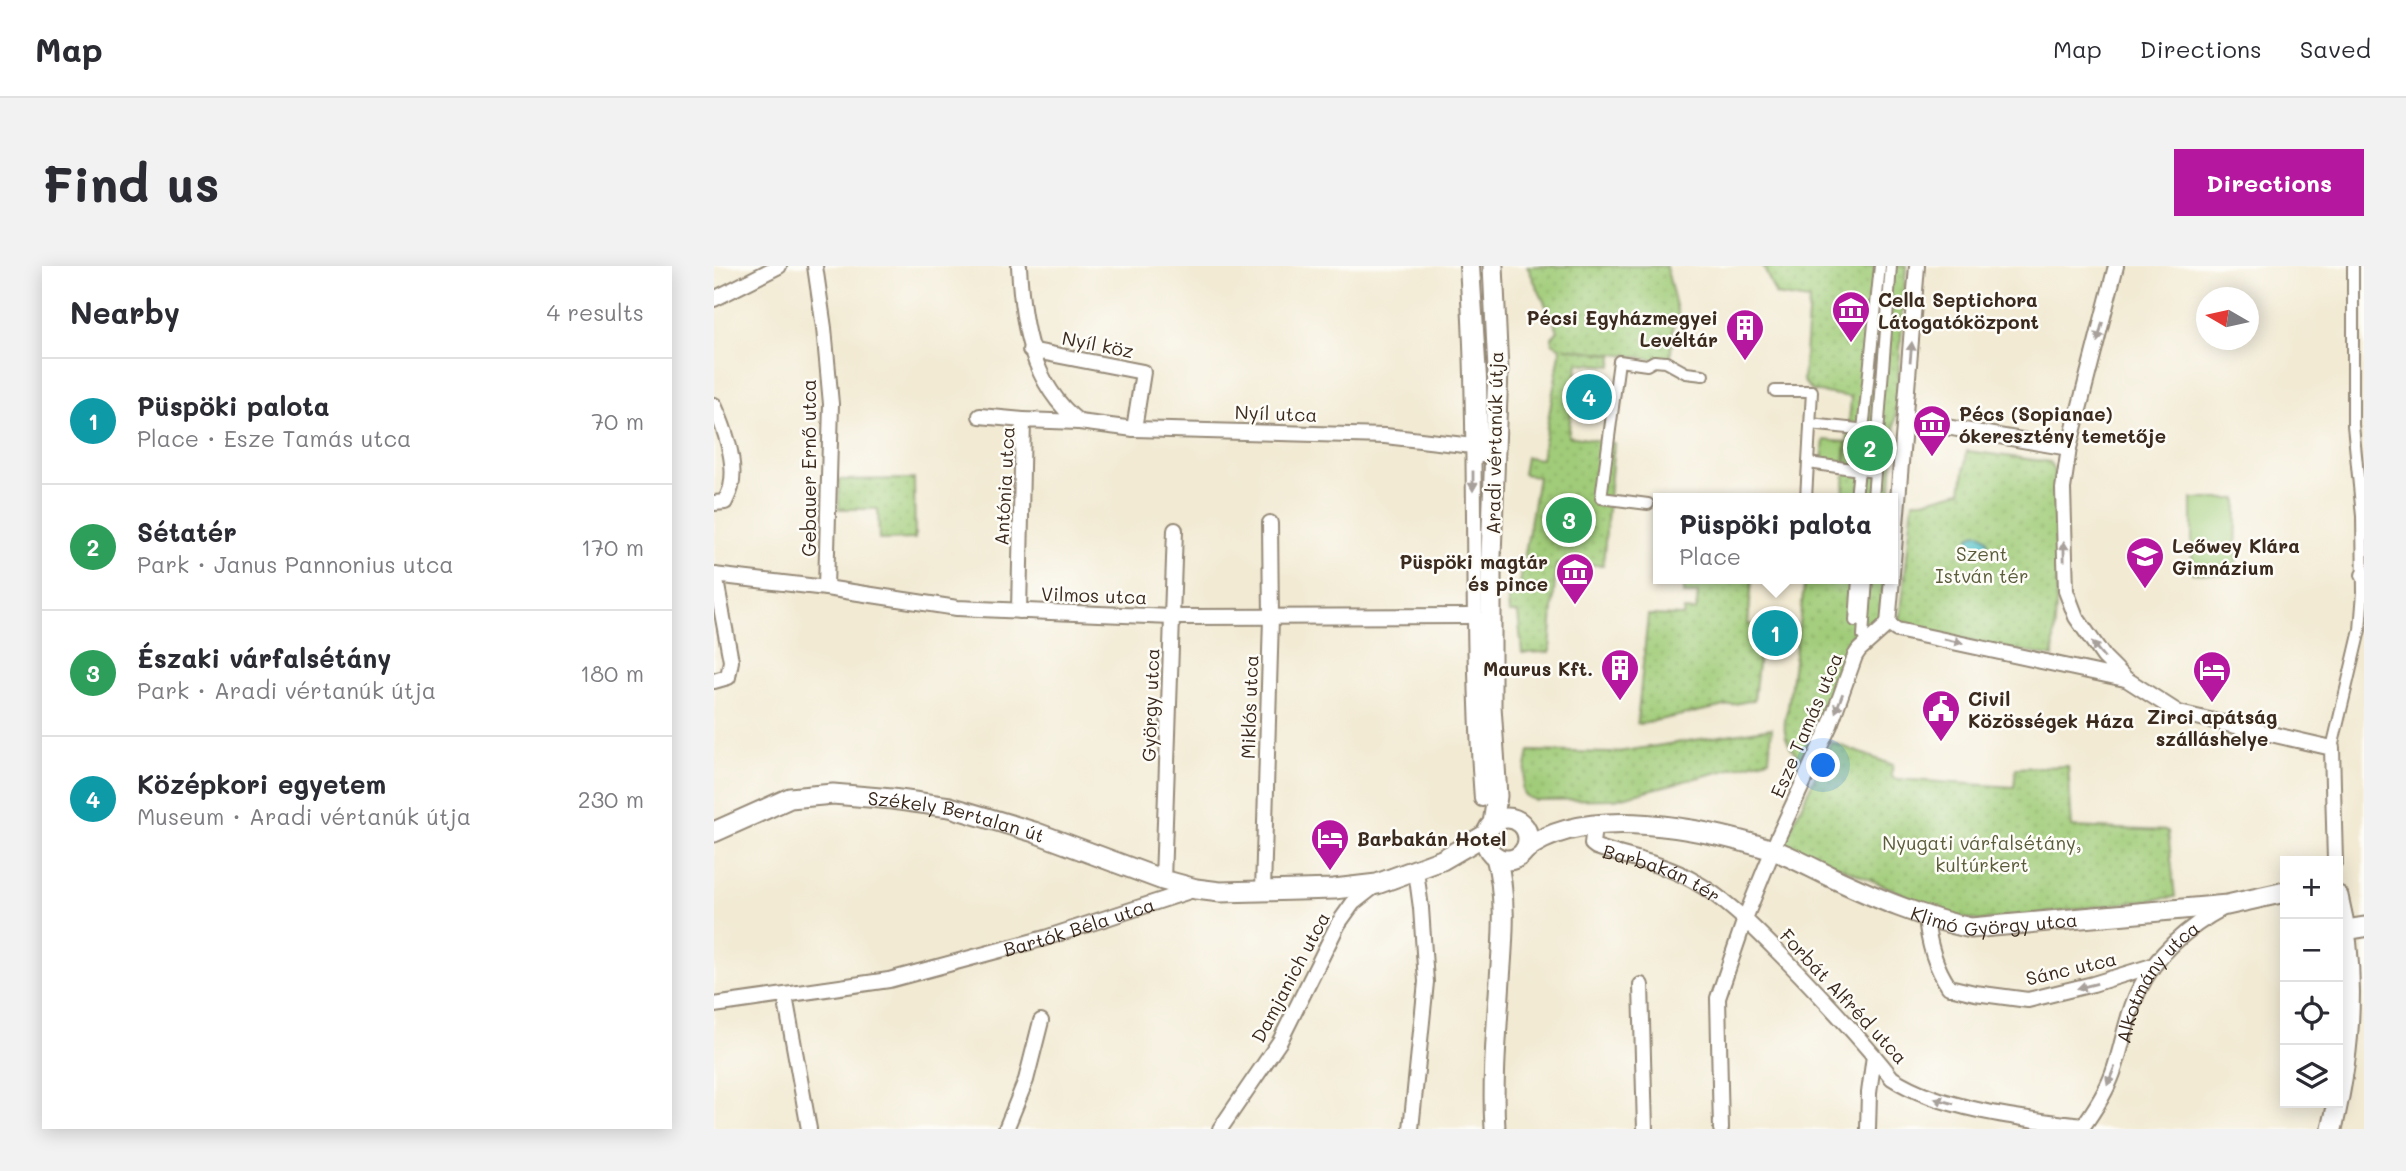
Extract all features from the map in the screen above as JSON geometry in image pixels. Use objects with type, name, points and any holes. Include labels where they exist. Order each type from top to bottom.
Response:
[{"type":"street","points":[[714,299],[779,266]]},
{"type":"street","name":"Gebauer Ernő utca","points":[[815,266],[831,404],[826,588]]},
{"type":"street","points":[[1019,266],[1021,305],[1030,350],[1060,404],[1079,422]]},
{"type":"street","name":"Aradi vértanúk útja","points":[[1467,266],[1477,730],[1482,799]]},
{"type":"street","points":[[1473,451],[1482,457],[1481,378],[1474,266]]},
{"type":"street","name":"Aradi vértanúk útja","points":[[1493,266],[1498,370],[1491,556],[1491,706],[1497,796],[1492,842],[1501,874],[1504,925]]},
{"type":"street","points":[[1857,493],[1880,266]]},
{"type":"street","points":[[1873,493],[1891,266]]},
{"type":"street","points":[[1898,504],[1917,266]]},
{"type":"street","points":[[2116,266],[2070,448],[2063,489],[2066,591],[2076,617],[2088,637],[2126,679],[2179,713],[2332,748]]},
{"type":"street","points":[[2335,856],[2332,748],[2360,630],[2364,575],[2362,516],[2353,425],[2353,266]]},
{"type":"street","name":"Nyíl köz","points":[[1030,350],[1143,372],[1134,429]]},
{"type":"street","points":[[1648,504],[1601,498],[1619,361],[1647,365],[1654,361],[1666,362],[1686,373],[1703,374]]},
{"type":"street","points":[[1775,391],[1812,391],[1806,493]]},
{"type":"street","points":[[1043,421],[1055,412],[1060,404]]},
{"type":"street","points":[[714,405],[726,432],[732,488],[724,502],[714,503]]},
{"type":"street","points":[[981,416],[1023,420]]},
{"type":"street","points":[[1905,419],[2070,448]]},
{"type":"street","name":"Antónia utca","points":[[1019,611],[1023,420],[1079,422]]},
{"type":"street","name":"Nyíl utca","points":[[1079,422],[1134,429],[1385,436],[1473,451]]},
{"type":"street","points":[[1810,424],[1878,431]]},
{"type":"street","points":[[714,442],[719,441],[726,432]]},
{"type":"street","points":[[1808,463],[1875,472]]},
{"type":"street","name":"Miklós utca","points":[[1262,891],[1271,618],[1270,523]]},
{"type":"street","name":"György utca","points":[[1163,880],[1175,530]]},
{"type":"street","points":[[714,681],[728,677],[731,661],[715,575]]},
{"type":"street","name":"Vilmos utca","points":[[715,575],[826,588],[957,608],[1172,617],[1475,616]]},
{"type":"street","points":[[1856,621],[1858,584]]},
{"type":"street","points":[[1861,640],[1867,584]]},
{"type":"street","points":[[1891,584],[1888,624],[1897,630],[2126,679]]},
{"type":"street","name":"Esze Tamás utca","points":[[1721,1129],[1717,1005],[1745,919],[1779,835],[1830,725],[1861,640],[1888,624]]},
{"type":"street","name":"Aradi vértanúk útja","points":[[1477,730],[1495,754],[1519,822]]},
{"type":"street","name":"Székely Bertalan út","points":[[714,832],[790,798],[833,794],[892,799],[950,807],[1034,832],[1196,890]]},
{"type":"street","points":[[1495,1129],[1493,1091],[1504,925],[1522,853],[1527,833],[1519,822],[1505,819],[1492,842],[1508,860],[1522,853]]},
{"type":"street","name":"Barbakán tér","points":[[1519,822],[1574,829]]},
{"type":"street","name":"Barbakán tér","points":[[1522,853],[1538,840],[1574,829],[1634,823],[1660,825],[1774,851]]},
{"type":"street","name":"Barbakán tér","points":[[1594,826],[1592,844],[1596,847],[1690,878],[1745,919]]},
{"type":"street","name":"Bartók Béla utca","points":[[714,1005],[889,980],[1045,938],[1196,890],[1220,892],[1334,889],[1377,884],[1492,842]]},
{"type":"street","name":"Klimó György utca","points":[[1774,851],[1880,899],[1926,916],[1971,928],[2227,905]]},
{"type":"street","points":[[1411,1129],[1426,982],[1416,871]]},
{"type":"street","name":"Damjanich utca","points":[[1220,1129],[1280,1041],[1338,924],[1353,903],[1377,884]]},
{"type":"street","name":"Alkotmány utca","points":[[2082,1128],[2101,1099],[2113,1073],[2138,992],[2152,966],[2204,918],[2227,905],[2280,893]]},
{"type":"street","points":[[2332,1129],[2349,1023],[2355,929],[2343,906]]},
{"type":"street","name":"Sánc utca","points":[[1926,916],[1935,963],[1943,978],[1949,987],[1975,993],[2028,1000],[2117,978],[2152,966]]},
{"type":"street","name":"Forbát Alfréd utca","points":[[1745,919],[1812,988],[1892,1078],[1919,1094],[1961,1107],[2082,1128]]},
{"type":"street","points":[[1641,985],[1645,1129]]},
{"type":"street","points":[[785,996],[809,1129]]},
{"type":"street","points":[[1006,1129],[1026,1080],[1041,1021]]},
{"type":"street","points":[[1868,1129],[1874,1056]]},
{"type":"green space","points":[[1527,266],[1666,266],[1679,318],[1674,321],[1670,361],[1565,348],[1613,355],[1612,366],[1578,363],[1568,436],[1614,443],[1603,565],[1556,565],[1550,652],[1522,653],[1518,613],[1509,613],[1508,597],[1518,595],[1538,477],[1523,474],[1526,457],[1541,459],[1561,348],[1552,343],[1552,337],[1558,331]]},
{"type":"green space","points":[[1763,266],[1906,266],[1890,493],[1843,493],[1851,397],[1812,391],[1803,381],[1809,300],[1776,295]]},
{"type":"green space","points":[[1824,440],[1846,442],[1844,464],[1822,463]]},
{"type":"green space","name":"Szent István tér","points":[[1967,451],[2050,462],[2054,471],[2057,589],[2053,657],[1907,629],[1900,622],[1913,501],[1961,491]]},
{"type":"green space","points":[[914,479],[915,539],[879,540],[878,509],[839,509],[839,480]]},
{"type":"green space","points":[[2192,499],[2237,499],[2236,574],[2192,573]]},
{"type":"green space","points":[[1684,584],[1752,584],[1748,624],[1762,627],[1754,700],[1637,723],[1648,615],[1683,616],[1684,610],[1696,611],[1698,594],[1684,594]]},
{"type":"green space","points":[[1804,584],[1884,584],[1881,620],[1849,639],[1826,717],[1803,760],[1786,736]]},
{"type":"green space","points":[[1772,728],[1769,759],[1615,799],[1535,800],[1527,797],[1522,789],[1529,751],[1611,753]]},
{"type":"green space","name":"Nyugati várfalsétány, kultúrkert","points":[[1831,742],[1893,765],[1891,775],[1894,779],[2014,787],[2016,768],[2068,766],[2072,827],[2168,831],[2175,897],[1980,921],[1945,914],[1784,843]]},
{"type":"water","points":[[1978,533],[1985,536],[1988,543],[1985,550],[1978,553],[1971,550],[1968,543],[1971,536]]},
{"type":"place","name":"Cella Septichora Látogatóközpont","points":[[1851,344]]},
{"type":"place","name":"Pécsi Egyházmegyei Levéltár","points":[[1745,362]]},
{"type":"place","name":"Középkori egyetem","points":[[1589,397]]},
{"type":"place","name":"Sétatér","points":[[1870,448]]},
{"type":"place","name":"Pécs (Sopianae) ókeresztény temetője","points":[[1932,458]]},
{"type":"place","name":"Északi várfalsétány","points":[[1569,520]]},
{"type":"place","name":"Leőwey Klára Gimnázium","points":[[2145,590]]},
{"type":"place","name":"Püspöki magtár és pince","points":[[1575,606]]},
{"type":"place","name":"Püspöki palota","points":[[1775,633]]},
{"type":"place","name":"Maurus Kft.","points":[[1620,702]]},
{"type":"place","name":"Zirci apátság szálláshelye","points":[[2212,704]]},
{"type":"place","name":"Civil Közösségek Háza","points":[[1941,743]]},
{"type":"place","name":"Barbakán Hotel","points":[[1330,872]]}]
